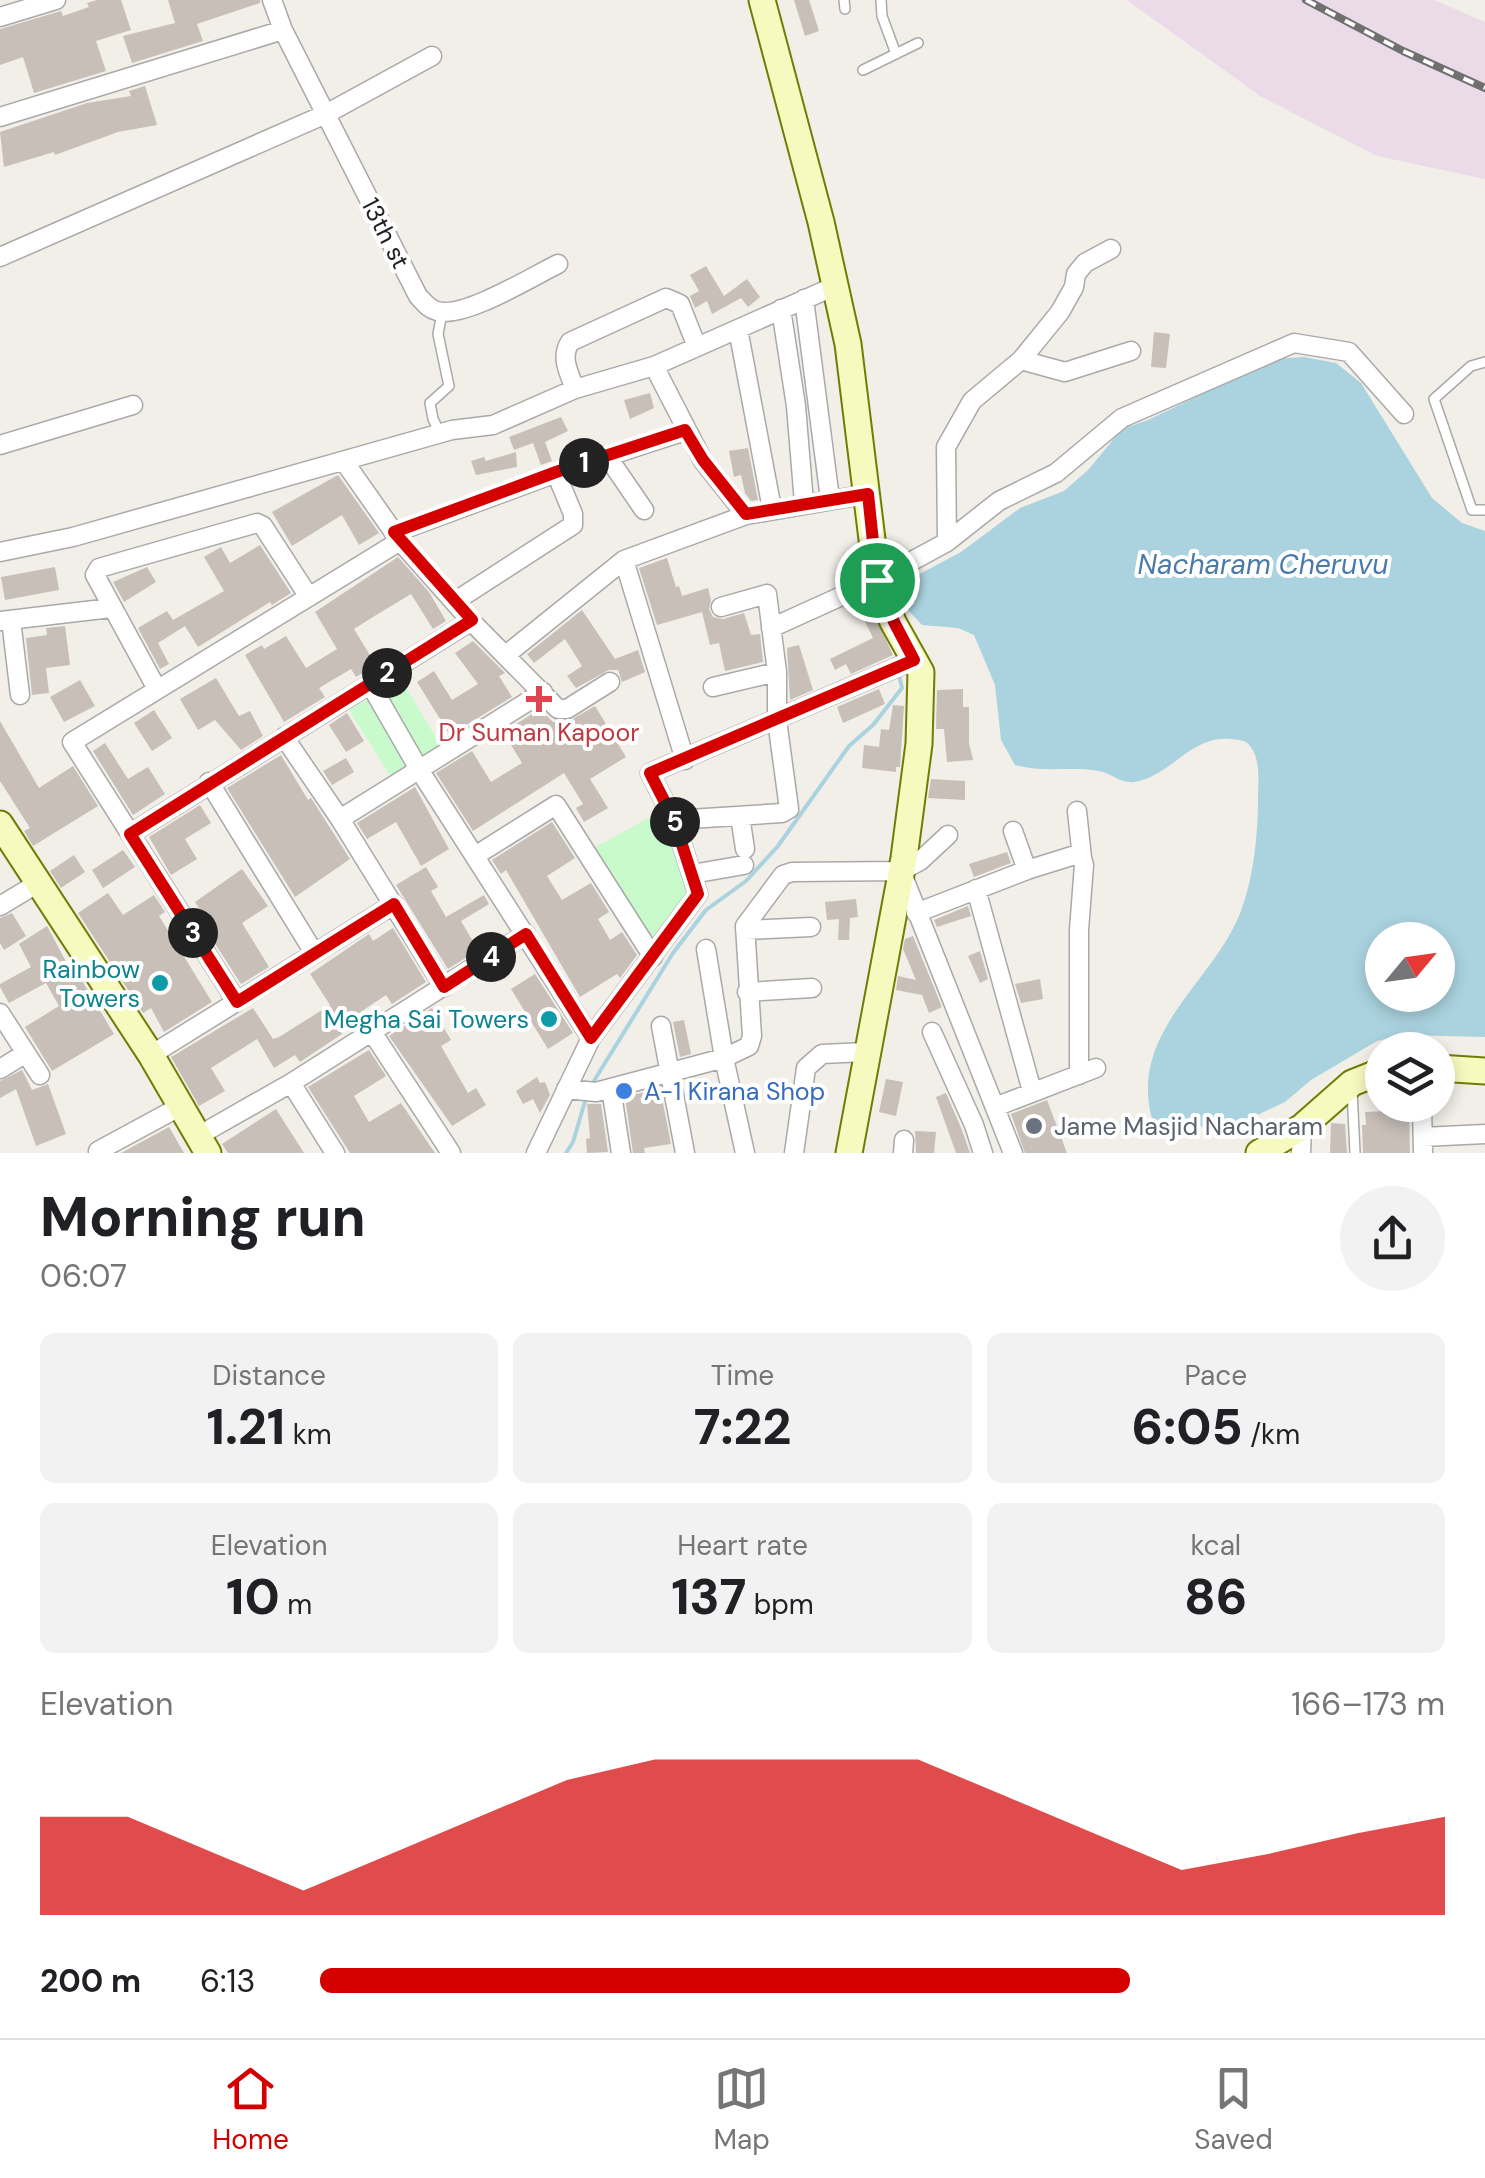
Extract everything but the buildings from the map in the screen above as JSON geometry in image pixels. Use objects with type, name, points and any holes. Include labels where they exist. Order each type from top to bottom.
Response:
[{"type":"street","points":[[0,17],[56,0]]},
{"type":"street","name":"13th st","points":[[272,0],[283,30],[418,296],[431,310],[442,312]]},
{"type":"street","points":[[762,0],[848,344],[877,580],[920,672],[918,744],[900,871],[849,1153]]},
{"type":"street","points":[[0,118],[283,30]]},
{"type":"street","points":[[0,257],[326,114],[432,56]]},
{"type":"street","points":[[947,542],[946,447],[972,401],[1021,360],[1060,312],[1074,287],[1076,274],[1085,263],[1111,250]]},
{"type":"street","points":[[442,312],[468,308],[558,264]]},
{"type":"street","points":[[0,552],[73,537],[440,433],[493,425],[575,390],[654,366],[835,286]]},
{"type":"street","points":[[575,390],[566,362],[565,350],[570,342],[666,298],[680,304],[697,347]]},
{"type":"street","points":[[804,300],[830,499]]},
{"type":"street","points":[[781,309],[796,406],[804,503]]},
{"type":"street","points":[[738,329],[772,510]]},
{"type":"street","points":[[771,628],[877,580],[947,542],[1000,501],[1056,473],[1122,418],[1294,343],[1349,352],[1404,414]]},
{"type":"street","points":[[1021,360],[1066,372],[1131,351]]},
{"type":"street","points":[[654,366],[703,460],[746,514]]},
{"type":"street","points":[[0,445],[133,405]]},
{"type":"street","points":[[237,1002],[72,742],[310,596],[397,537],[556,472],[685,430]]},
{"type":"street","points":[[606,456],[644,510]]},
{"type":"street","points":[[348,467],[397,537],[454,602],[558,708],[567,709],[610,682]]},
{"type":"street","points":[[454,602],[573,525],[574,514],[556,472]]},
{"type":"street","points":[[507,654],[624,560],[746,514],[868,494]]},
{"type":"street","points":[[157,689],[110,608],[95,575],[99,568],[257,523],[264,526],[310,596]]},
{"type":"street","points":[[624,560],[685,760]]},
{"type":"street","points":[[674,820],[782,813],[790,809],[767,594],[721,607]]},
{"type":"street","points":[[20,695],[5,620],[110,608]]},
{"type":"street","points":[[130,834],[472,620]]},
{"type":"street","points":[[591,1038],[698,894],[674,820],[650,773],[914,660]]},
{"type":"street","points":[[713,687],[777,672]]},
{"type":"street","points":[[370,684],[420,771],[591,1038],[589,1090],[621,1153]]},
{"type":"street","points":[[340,818],[542,692]]},
{"type":"street","points":[[284,736],[340,818],[444,987]]},
{"type":"street","points":[[209,782],[313,952]]},
{"type":"street","points":[[475,856],[556,805],[653,957]]},
{"type":"street","points":[[995,1107],[1088,1072],[1082,858],[1076,811]]},
{"type":"street","points":[[692,874],[744,857],[740,816]]},
{"type":"street","points":[[0,824],[151,1055],[203,1145],[291,1083],[526,934]]},
{"type":"street","points":[[1013,832],[1027,870]]},
{"type":"street","points":[[536,1153],[589,1090],[724,1058],[750,1046],[747,919],[783,875],[900,871],[920,861],[948,834]]},
{"type":"street","points":[[916,913],[1060,858],[1082,858]]},
{"type":"street","points":[[900,871],[1013,1153]]},
{"type":"street","points":[[0,906],[38,883]]},
{"type":"street","points":[[976,889],[1032,1091]]},
{"type":"street","points":[[151,1055],[394,904]]},
{"type":"street","points":[[745,930],[811,928]]},
{"type":"street","points":[[706,950],[745,1153]]},
{"type":"street","points":[[747,992],[812,988]]},
{"type":"street","points":[[0,1013],[40,1075]]},
{"type":"street","points":[[661,1026],[686,1153]]},
{"type":"street","points":[[372,1032],[451,1153]]},
{"type":"street","points":[[932,1032],[983,1153]]},
{"type":"street","points":[[794,1153],[806,1068],[822,1054],[866,1052]]},
{"type":"street","points":[[0,1068],[26,1053]]},
{"type":"street","points":[[1455,1069],[1485,1071]]},
{"type":"street","points":[[1260,1153],[1302,1127],[1352,1083],[1365,1078]]},
{"type":"street","points":[[291,1083],[335,1153]]},
{"type":"street","points":[[100,1153],[98,1150],[180,1106]]},
{"type":"street","points":[[1301,1153],[1302,1127]]},
{"type":"street","points":[[1423,1145],[1485,1134]]},
{"type":"lane","points":[[881,0],[882,16],[896,54]]},
{"type":"lane","points":[[862,70],[918,42]]},
{"type":"lane","points":[[440,433],[432,419],[430,403],[449,386],[438,334],[442,312]]},
{"type":"lane","points":[[1485,362],[1470,366],[1434,399],[1472,510],[1485,510]]},
{"type":"lane","points":[[1352,1083],[1355,1153]]},
{"type":"shaded area","points":[[1127,0],[1434,0],[1485,22],[1485,179],[1377,156],[1260,96]]},
{"type":"green space","points":[[402,680],[440,745],[391,777],[349,710]]},
{"type":"green space","points":[[660,812],[695,892],[651,949],[588,851]]},
{"type":"water","name":"Nacharam Cheruvu","points":[[1304,357],[1336,363],[1361,383],[1432,498],[1462,523],[1485,531],[1485,1037],[1455,1036],[1455,1032],[1365,1032],[1365,1048],[1311,1080],[1285,1102],[1223,1126],[1155,1128],[1148,1095],[1151,1065],[1160,1038],[1228,938],[1241,911],[1254,855],[1258,812],[1254,751],[1244,741],[1216,739],[1159,773],[1134,782],[1099,771],[1015,765],[1001,740],[995,685],[974,635],[958,628],[922,625],[908,610],[906,590],[916,576],[961,552],[1020,508],[1064,491],[1088,470],[1122,429],[1275,359]]},
{"type":"waterway","points":[[592,1084],[673,953],[706,910],[746,881],[778,846],[849,746],[873,725],[902,688],[899,675]]},
{"type":"waterway","points":[[566,1153],[586,1098]]},
{"type":"railway","points":[[1306,0],[1485,88]]},
{"type":"place","name":"Dr Suman Kapoor","points":[[539,699]]},
{"type":"place","name":"Rainbow Towers","points":[[160,983]]},
{"type":"place","name":"Megha Sai Towers","points":[[549,1019]]},
{"type":"place","name":"A-1 Kirana Shop","points":[[624,1091]]},
{"type":"place","name":"Jame Masjid Nacharam","points":[[1034,1126]]},
{"type":"route","points":[[685,430],[703,460],[746,514],[868,494],[877,580],[914,660],[650,773],[674,820],[698,894],[591,1038],[526,934],[444,987],[394,904],[237,1002],[130,834],[472,620],[394,532],[556,472],[685,430]]}]
